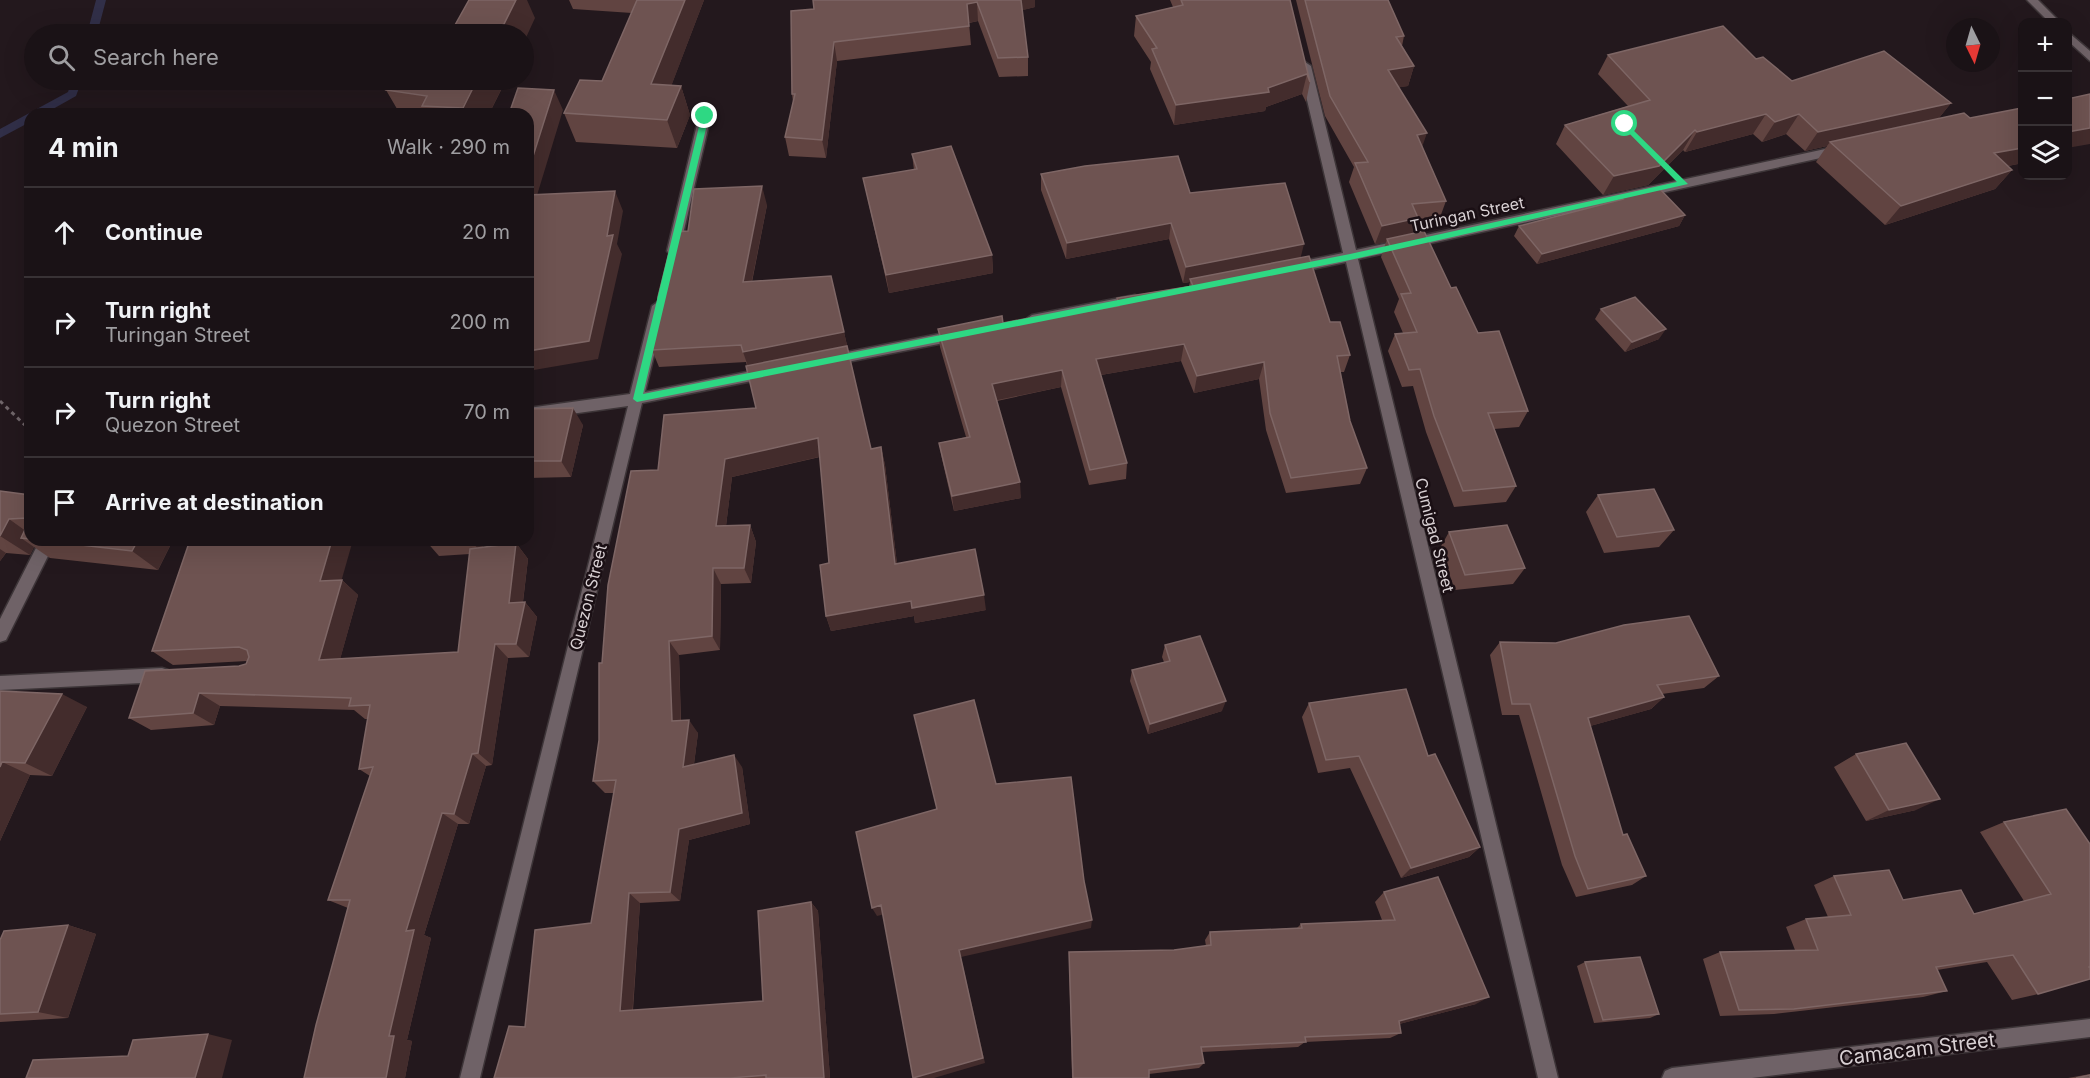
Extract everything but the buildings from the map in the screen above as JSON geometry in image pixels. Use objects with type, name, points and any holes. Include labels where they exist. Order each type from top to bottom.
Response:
[{"type":"street","points":[[2032,0],[2051,18]]},
{"type":"street","points":[[2072,40],[2090,57]]},
{"type":"street","name":"Cumigad Street","points":[[1302,56],[1548,1078]]},
{"type":"street","points":[[670,263],[705,116]]},
{"type":"street","name":"Turingan Street","points":[[1280,271],[1847,148]]},
{"type":"street","name":"Quezon Street","points":[[470,1078],[664,285]]},
{"type":"street","points":[[1023,322],[1151,297]]},
{"type":"street","points":[[824,362],[976,331]]},
{"type":"street","points":[[534,413],[637,399],[777,371]]},
{"type":"street","points":[[0,635],[45,546]]},
{"type":"street","points":[[0,683],[176,675]]},
{"type":"street","name":"Camacam Street","points":[[1672,1078],[2090,1028]]},
{"type":"path","points":[[0,401],[24,424]]},
{"type":"waterway","points":[[95,24],[101,0]]},
{"type":"waterway","points":[[47,108],[72,94],[73,90]]},
{"type":"waterway","points":[[0,134],[24,120]]},
{"type":"route","points":[[705,116],[637,399],[1350,257],[1684,184],[1625,124]]}]
